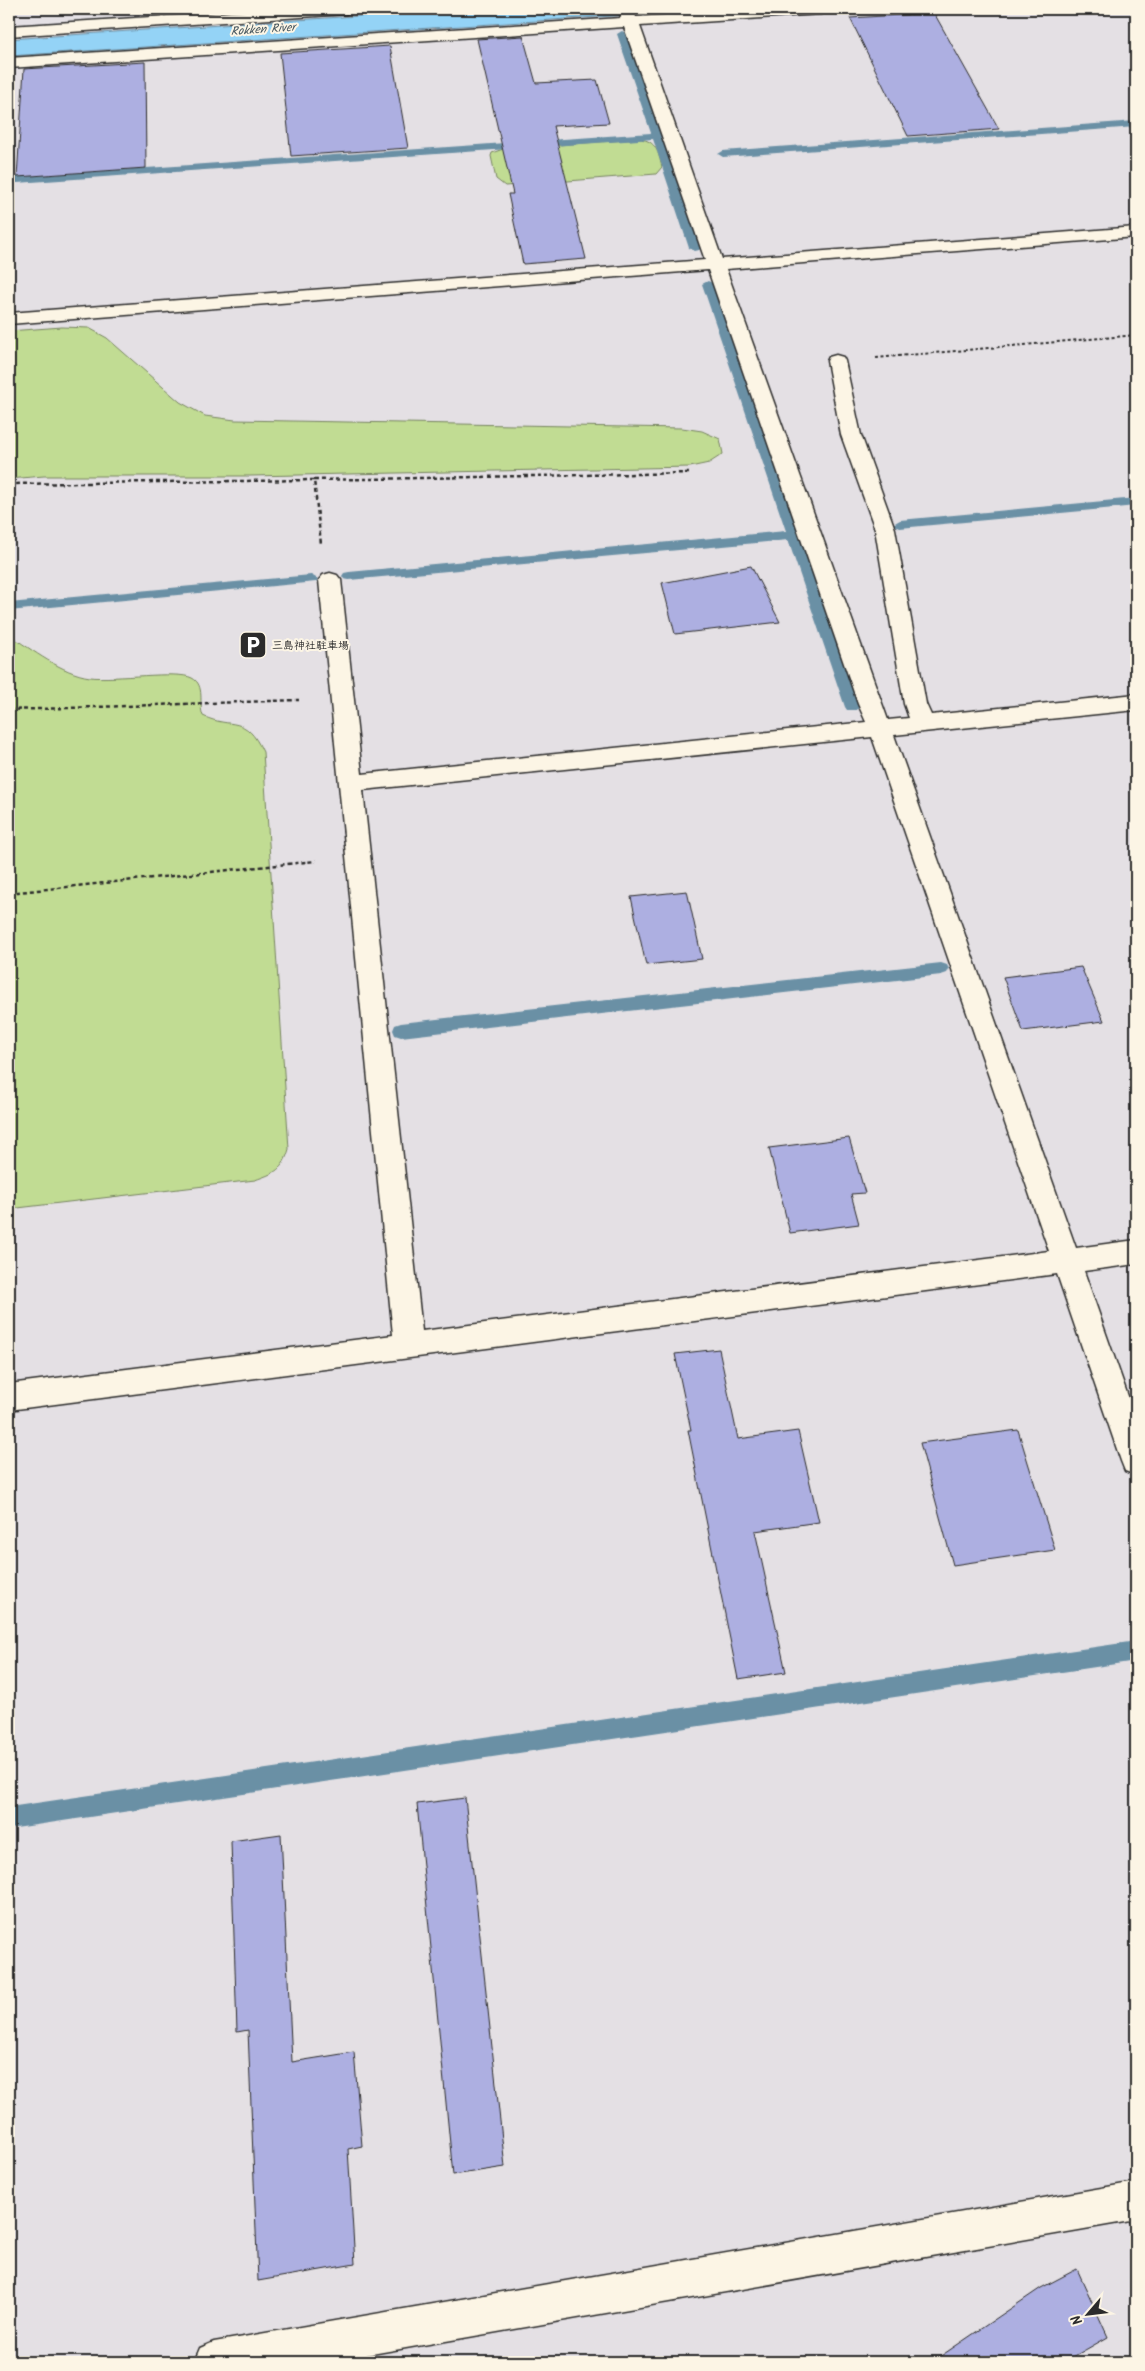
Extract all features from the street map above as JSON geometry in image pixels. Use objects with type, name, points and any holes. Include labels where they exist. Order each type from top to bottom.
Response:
[{"type":"street","points":[[9,31],[346,9]]},
{"type":"street","points":[[9,63],[628,16],[821,9]]},
{"type":"street","points":[[628,16],[865,695],[880,728],[1136,1461]]},
{"type":"street","points":[[9,319],[1136,232]]},
{"type":"street","points":[[836,361],[851,435],[885,529],[915,704],[923,724]]},
{"type":"street","points":[[330,580],[409,1346]]},
{"type":"street","points":[[351,782],[1136,702]]},
{"type":"street","points":[[9,1397],[1136,1252]]},
{"type":"street","points":[[214,2362],[1136,2201]]},
{"type":"path","points":[[836,361],[1136,336]]},
{"type":"path","points":[[9,484],[691,473]]},
{"type":"path","points":[[314,480],[323,568],[330,580]]},
{"type":"path","points":[[9,710],[342,698]]},
{"type":"path","points":[[9,893],[359,857]]},
{"type":"green space","points":[[640,139],[650,142],[656,148],[662,167],[656,174],[505,186],[496,179],[491,156],[492,153],[503,149]]},
{"type":"green space","points":[[62,327],[89,328],[107,338],[180,402],[205,416],[235,420],[682,428],[702,431],[720,439],[723,454],[709,463],[690,467],[250,476],[44,476],[9,479],[9,331]]},
{"type":"green space","points":[[9,635],[58,666],[79,675],[101,678],[173,675],[192,678],[199,685],[203,716],[244,727],[250,732],[263,752],[289,1149],[281,1166],[268,1175],[255,1180],[9,1209]]},
{"type":"water","name":"Rokken River","points":[[464,9],[717,9],[9,56],[9,39]]},
{"type":"building","points":[[934,13],[999,129],[908,136],[850,18]]},
{"type":"building","points":[[523,36],[536,83],[597,80],[609,123],[553,126],[586,259],[523,264],[508,194],[513,194],[477,39]]},
{"type":"building","points":[[390,46],[408,148],[291,156],[280,53]]},
{"type":"building","points":[[145,62],[146,168],[17,177],[24,69]]},
{"type":"building","points":[[751,566],[780,622],[675,634],[662,583]]},
{"type":"building","points":[[687,891],[702,959],[646,965],[631,897]]},
{"type":"building","points":[[1081,967],[1104,1021],[1023,1031],[1003,977]]},
{"type":"building","points":[[849,1138],[865,1193],[851,1194],[859,1224],[790,1233],[769,1148]]},
{"type":"building","points":[[719,1349],[738,1439],[798,1431],[819,1522],[755,1531],[786,1672],[738,1679],[688,1430],[691,1430],[675,1354]]},
{"type":"building","points":[[1018,1430],[1055,1550],[953,1565],[920,1443]]},
{"type":"building","points":[[465,1798],[505,2167],[453,2175],[417,1804]]},
{"type":"building","points":[[281,1834],[292,2062],[354,2052],[362,2146],[348,2149],[355,2264],[258,2281],[248,2030],[237,2032],[231,1841]]},
{"type":"building","points":[[1077,2269],[1108,2337],[1064,2362],[932,2362],[1041,2288]]},
{"type":"waterway","points":[[622,34],[657,136]]},
{"type":"waterway","points":[[723,154],[1136,124]]},
{"type":"waterway","points":[[17,180],[657,136]]},
{"type":"waterway","points":[[657,136],[695,248]]},
{"type":"waterway","points":[[708,284],[852,707]]},
{"type":"waterway","points":[[900,524],[1136,502]]},
{"type":"waterway","points":[[349,576],[793,535]]},
{"type":"waterway","points":[[9,607],[311,579]]},
{"type":"waterway","points":[[401,1030],[941,969]]},
{"type":"waterway","points":[[9,1818],[1136,1651]]},
{"type":"place","name":"三島神社駐車場","points":[[253,645]]}]
